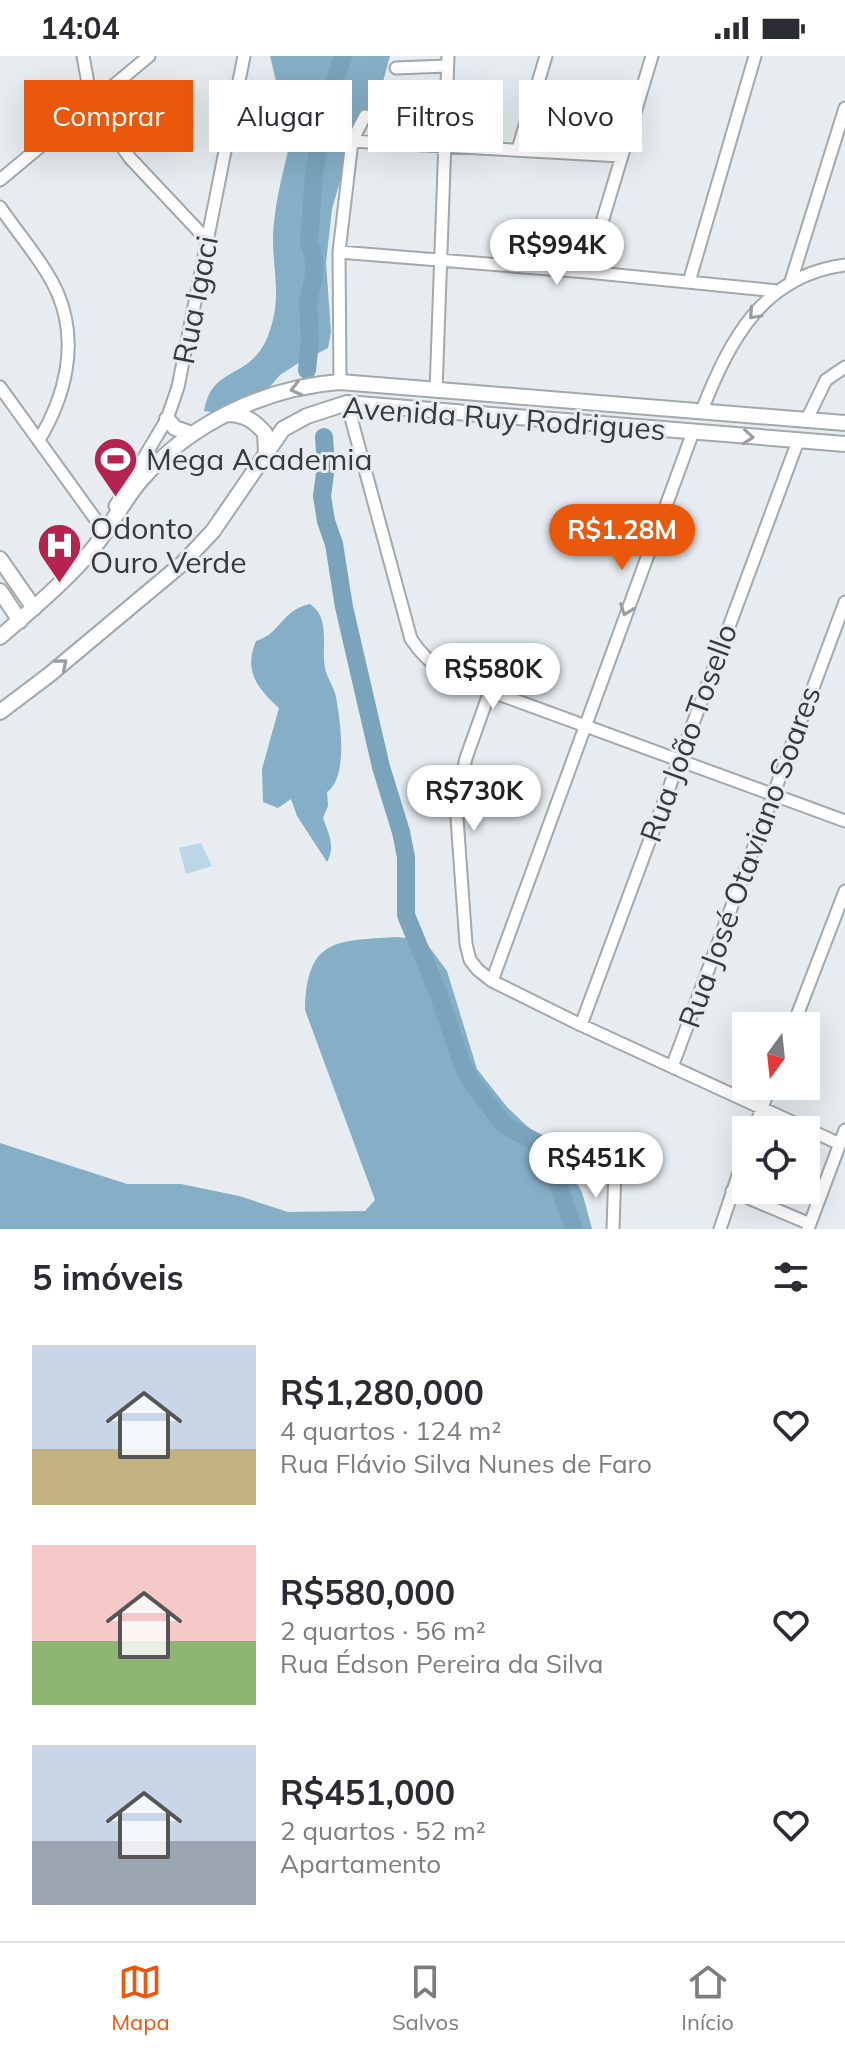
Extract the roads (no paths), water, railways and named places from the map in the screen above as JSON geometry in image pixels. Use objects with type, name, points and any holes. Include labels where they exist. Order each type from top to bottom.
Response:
[{"type":"main road","points":[[340,382],[346,390],[347,403]]},
{"type":"main road","name":"Avenida Ruy Rodrigues","points":[[0,637],[84,559],[144,476],[192,434],[267,396],[306,386],[340,382],[845,423]]},
{"type":"main road","name":"Avenida Ruy Rodrigues","points":[[0,712],[183,563],[213,531],[283,429],[307,416],[347,403],[845,444]]},
{"type":"main road","points":[[693,432],[702,410]]},
{"type":"main road","points":[[227,414],[255,422],[265,433],[266,452]]},
{"type":"main road","points":[[167,419],[175,428],[192,434]]},
{"type":"main road","points":[[0,559],[34,608]]},
{"type":"main road","points":[[0,591],[20,621]]},
{"type":"street","points":[[83,56],[86,80]]},
{"type":"street","points":[[121,80],[149,56]]},
{"type":"street","name":"Rua Igaci","points":[[103,529],[167,419],[182,374],[244,56]]},
{"type":"street","points":[[518,149],[546,56]]},
{"type":"street","points":[[587,272],[652,56]]},
{"type":"street","points":[[689,282],[755,56]]},
{"type":"street","points":[[396,68],[448,61]]},
{"type":"street","points":[[791,281],[845,108]]},
{"type":"street","points":[[365,116],[352,141],[368,142]]},
{"type":"street","points":[[503,148],[621,156]]},
{"type":"street","points":[[0,180],[34,152]]},
{"type":"street","points":[[126,152],[208,241]]},
{"type":"street","points":[[340,382],[339,252],[351,152]]},
{"type":"street","points":[[436,391],[444,152]]},
{"type":"street","points":[[0,207],[58,294],[67,323],[66,371],[60,400],[39,440]]},
{"type":"street","points":[[803,248],[816,271]]},
{"type":"street","points":[[339,252],[778,291]]},
{"type":"street","points":[[702,410],[738,333],[756,310],[791,281],[816,271],[845,265]]},
{"type":"street","points":[[806,421],[826,380],[845,367]]},
{"type":"street","points":[[0,387],[103,529]]},
{"type":"street","points":[[347,403],[411,639],[435,668],[845,821]]},
{"type":"street","points":[[492,981],[693,432]]},
{"type":"street","name":"Rua João Tosello","points":[[581,1025],[798,441]]},
{"type":"street","name":"Rua José Otaviano Soares","points":[[672,1067],[845,602]]},
{"type":"street","points":[[490,691],[460,783],[456,823],[470,960],[492,981],[840,1144]]},
{"type":"street","points":[[798,1012],[845,891]]},
{"type":"street","points":[[759,1116],[765,1100]]},
{"type":"street","points":[[760,1204],[809,1227],[845,1130]]},
{"type":"street","points":[[613,1229],[615,1169]]},
{"type":"street","points":[[720,1229],[732,1191]]},
{"type":"waterway","points":[[307,370],[310,341],[308,302],[314,276],[314,259],[309,242],[314,174],[320,134],[329,117],[332,91],[343,56]]},
{"type":"waterway","points":[[324,437],[326,466],[322,496],[326,521],[334,544],[344,607],[381,767],[401,832],[406,857],[406,915],[438,993],[462,1064],[504,1125],[538,1143],[547,1154],[574,1229]]},
{"type":"place","name":"Mega Academia","points":[[115,499]]},
{"type":"place","name":"Odonto Ouro Verde","points":[[59,585]]}]
